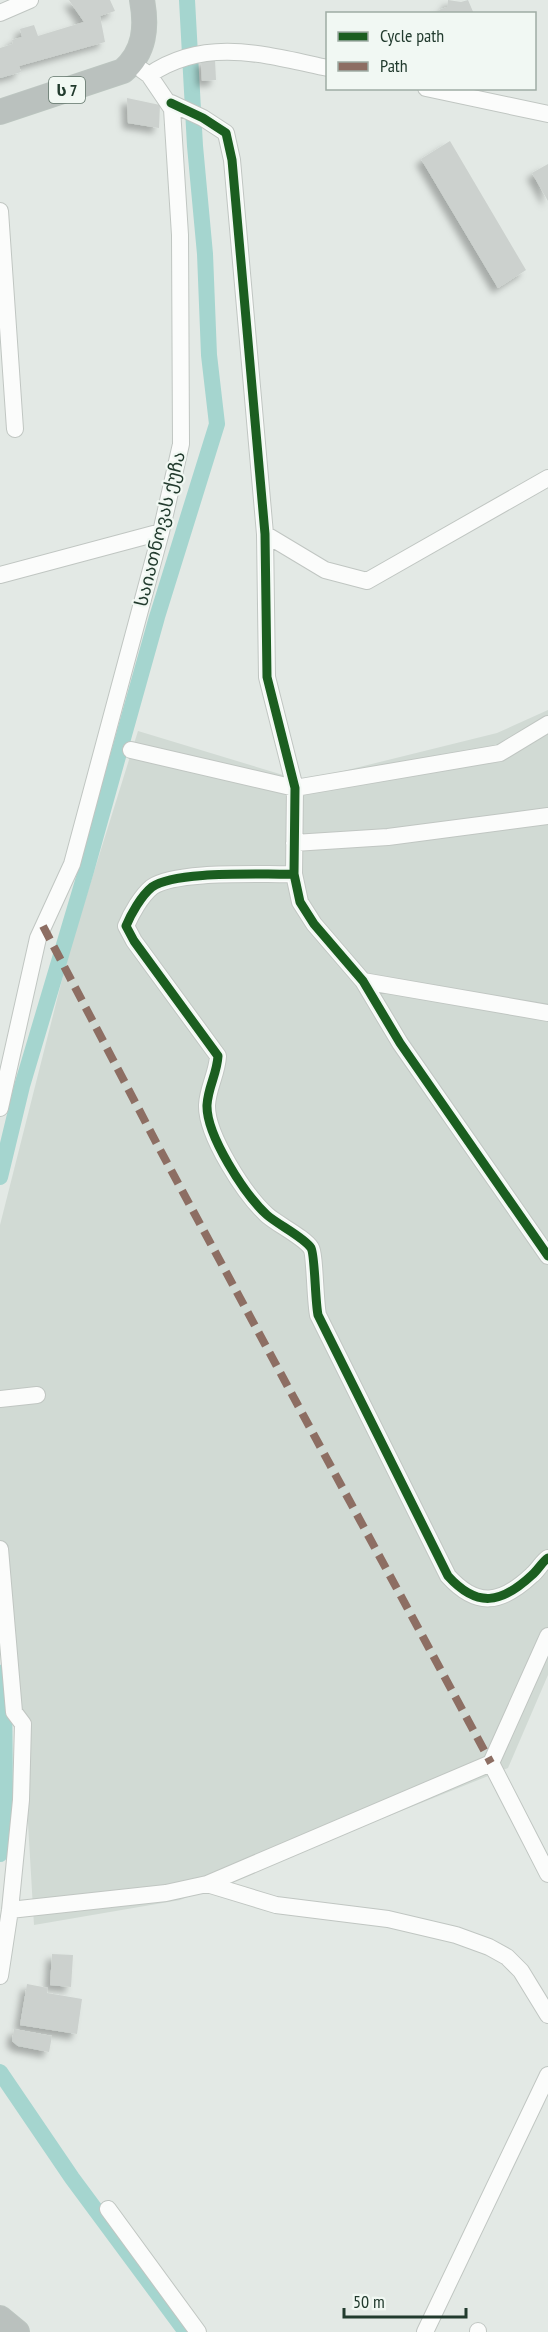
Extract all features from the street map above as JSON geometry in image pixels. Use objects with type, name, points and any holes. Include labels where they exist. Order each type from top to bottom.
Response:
[{"type":"highway","points":[[140,69],[140,49],[146,18],[142,0]]},
{"type":"highway","name":"ს 7","points":[[0,112],[123,71],[140,69]]},
{"type":"highway","points":[[0,2318],[17,2332]]},
{"type":"street","points":[[0,13],[30,0]]},
{"type":"street","points":[[326,68],[251,52],[225,50],[196,54],[140,69],[157,90],[173,104],[203,118],[226,134],[232,160],[265,534],[267,677],[295,788],[294,874],[300,902],[314,924],[363,981],[400,1043],[548,1256]]},
{"type":"street","points":[[435,90],[548,114]]},
{"type":"street","name":"საიათნოვას ქუჩა","points":[[0,1108],[38,938],[72,864],[161,532],[181,444],[180,235],[173,104]]},
{"type":"street","points":[[0,211],[15,429]]},
{"type":"street","points":[[265,534],[325,570],[367,581],[548,478]]},
{"type":"street","points":[[0,575],[161,532]]},
{"type":"street","points":[[131,750],[295,788],[500,753],[548,724]]},
{"type":"street","points":[[294,843],[388,837],[548,816]]},
{"type":"street","points":[[294,874],[181,877],[152,887],[131,914],[126,926],[134,941],[218,1056],[218,1071],[209,1092],[207,1108],[213,1134],[229,1167],[265,1214],[310,1245],[314,1255],[313,1295],[318,1315],[447,1576],[471,1597],[485,1599],[503,1596],[518,1588],[548,1558]]},
{"type":"street","points":[[363,981],[548,1013]]},
{"type":"street","points":[[0,1399],[37,1395]]},
{"type":"street","points":[[0,1549],[14,1712],[23,1724],[21,1800],[10,1910],[0,1976]]},
{"type":"street","points":[[10,1910],[166,1893],[207,1884],[491,1763],[548,1636]]},
{"type":"street","points":[[491,1763],[548,1874]]},
{"type":"street","points":[[207,1884],[276,1905],[388,1919],[456,1935],[489,1947],[507,1957],[521,1971],[548,2015]]},
{"type":"street","points":[[425,2332],[548,2075]]},
{"type":"street","points":[[108,2209],[198,2332]]},
{"type":"shaded area","points":[[548,710],[548,1675],[508,1768],[180,1900],[34,1925],[21,1704],[0,1553],[0,1225],[69,952],[138,731],[303,781],[497,733]]},
{"type":"building","points":[[69,0],[110,0],[115,11],[100,16],[105,42],[19,66],[21,72],[0,78],[0,48],[13,44],[12,40],[22,37],[20,29],[34,25],[38,36],[84,22]]},
{"type":"building","points":[[448,0],[461,2],[468,0],[473,12],[440,12],[439,10],[447,7]]},
{"type":"building","points":[[201,60],[215,60],[216,80],[202,81]]},
{"type":"building","points":[[127,98],[160,105],[159,128],[128,123]]},
{"type":"building","points":[[450,141],[526,270],[498,288],[421,159]]},
{"type":"building","points":[[548,164],[548,201],[532,173]]},
{"type":"building","points":[[52,1954],[73,1955],[71,1987],[50,1985]]},
{"type":"building","points":[[27,1984],[48,1988],[47,1993],[82,1999],[77,2034],[20,2025]]},
{"type":"building","points":[[14,2029],[52,2036],[49,2052],[18,2046],[12,2041]]},
{"type":"waterway","points":[[0,1177],[22,1086],[86,871],[157,617],[217,424],[209,355],[205,254],[195,146],[187,0]]},
{"type":"waterway","points":[[0,1854],[5,1797],[4,1672]]},
{"type":"waterway","points":[[0,2072],[72,2178],[186,2332]]},
{"type":"marked path","points":[[43,926],[158,1146],[491,1763]]},
{"type":"cycle path","points":[[171,103],[203,118],[226,133],[232,160],[265,534],[267,677],[295,788],[294,874],[300,902],[314,924],[363,981],[400,1043],[548,1256]]},
{"type":"cycle path","points":[[294,874],[199,876],[164,882],[152,887],[144,895],[126,926],[134,941],[218,1056],[207,1105],[208,1118],[220,1148],[228,1164],[258,1206],[311,1248],[318,1315],[448,1576],[469,1593],[489,1598],[510,1592],[521,1585],[548,1558]]}]
